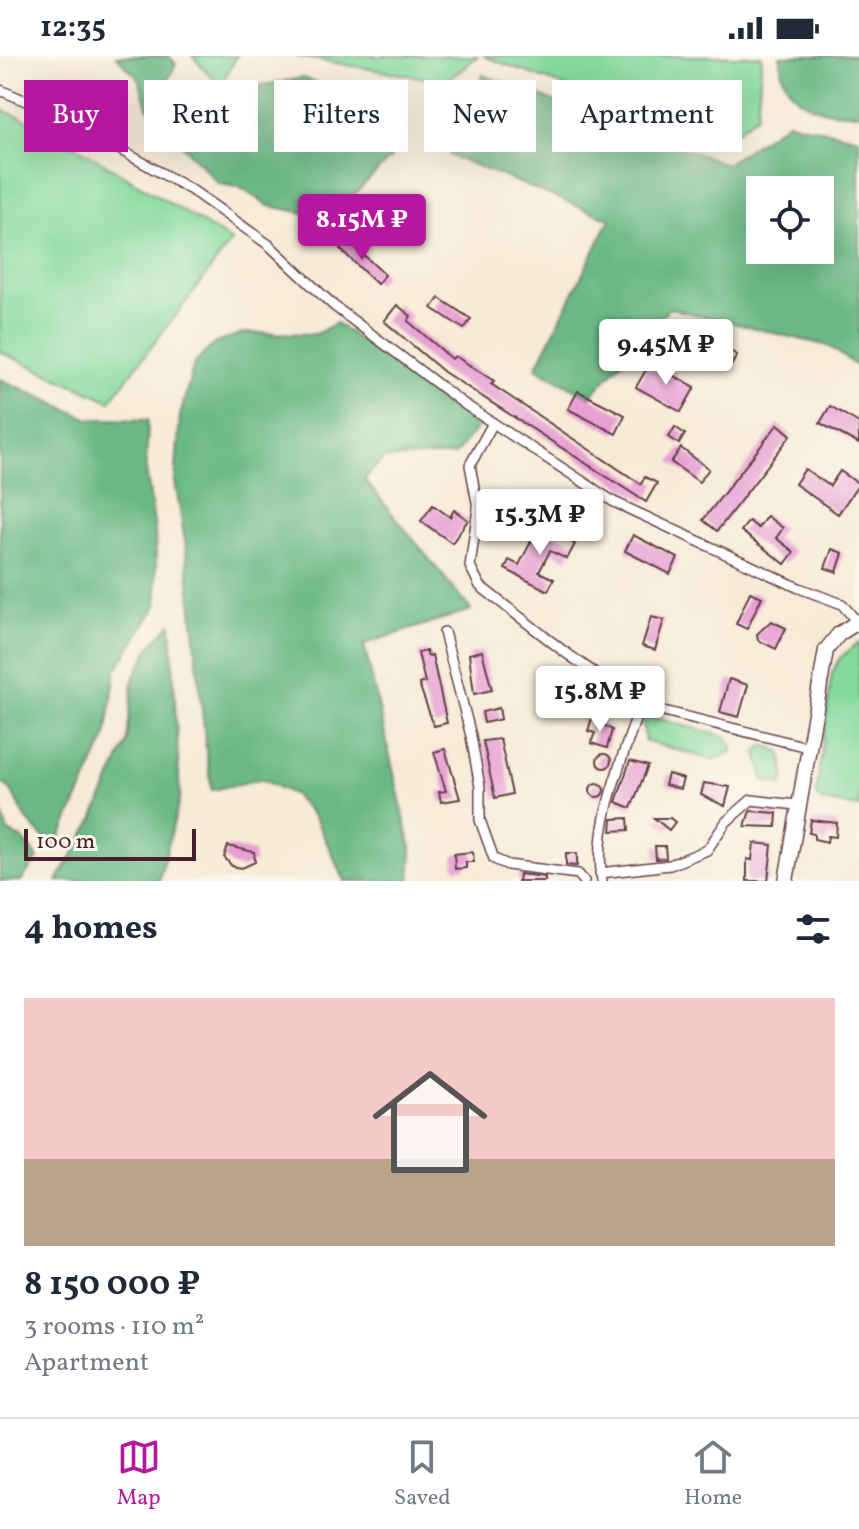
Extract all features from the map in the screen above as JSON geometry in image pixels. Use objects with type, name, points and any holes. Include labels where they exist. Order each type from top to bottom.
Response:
[{"type":"main road","points":[[786,881],[826,650],[839,634],[858,621]]},
{"type":"street","points":[[0,90],[59,115],[193,191],[269,245],[334,306],[493,423],[614,502],[799,588],[842,604],[858,621]]},
{"type":"street","points":[[493,423],[470,465],[476,491],[476,528],[470,566],[480,586],[640,705],[807,747]]},
{"type":"street","points":[[444,632],[471,736],[480,787],[480,820],[494,859],[508,865],[578,874],[584,881]]},
{"type":"street","points":[[640,705],[609,801],[601,877],[670,865],[707,850],[726,822],[751,800],[797,805]]},
{"type":"green space","points":[[116,56],[169,56],[176,64],[168,80],[144,80],[144,96],[139,79]]},
{"type":"green space","points":[[192,56],[237,56],[223,80],[214,80]]},
{"type":"green space","points":[[295,56],[478,56],[448,80]]},
{"type":"green space","points":[[483,56],[762,56],[757,115],[742,127],[742,80],[552,82]]},
{"type":"green space","points":[[780,56],[859,56],[859,113],[830,112],[805,103],[787,85]]},
{"type":"green space","points":[[274,83],[274,152],[388,152],[391,157],[331,218],[269,206],[239,187],[219,184],[189,152],[258,152],[258,86]]},
{"type":"green space","points":[[536,94],[552,100],[552,152],[693,152],[726,164],[788,122],[859,138],[859,368],[829,346],[669,308],[590,397],[536,368],[610,219],[449,155],[450,152],[536,152]]},
{"type":"green space","points":[[0,109],[24,119],[24,152],[85,152],[232,241],[110,401],[0,352]]},
{"type":"green space","points":[[336,323],[478,426],[455,455],[384,459],[364,479],[471,610],[364,644],[412,852],[410,881],[345,881],[315,818],[293,794],[261,779],[212,790],[207,759],[185,541],[175,482],[180,416],[194,363],[215,343],[243,333],[316,334]]},
{"type":"green space","points":[[0,379],[89,419],[148,420],[146,469],[155,531],[157,605],[116,670],[106,737],[55,849],[27,820],[10,789],[0,781]]},
{"type":"green space","points":[[171,624],[180,797],[159,881],[57,881],[92,822],[127,742],[133,679],[151,645]]},
{"type":"green space","points":[[859,642],[859,807],[821,801],[816,794],[832,673],[839,659]]},
{"type":"green space","points":[[651,717],[727,737],[733,747],[731,753],[713,760],[645,741],[643,722]]},
{"type":"green space","points":[[763,745],[781,751],[785,776],[781,785],[764,781],[757,752]]},
{"type":"green space","points":[[0,807],[8,832],[23,839],[38,858],[21,881],[0,881]]},
{"type":"building","points":[[348,240],[385,275],[377,284],[340,249]]},
{"type":"building","points":[[439,298],[471,319],[464,329],[432,308]]},
{"type":"building","points":[[397,305],[411,316],[408,321],[452,359],[455,356],[494,381],[491,384],[641,484],[645,477],[657,483],[646,502],[444,372],[384,321]]},
{"type":"building","points":[[686,326],[737,355],[730,368],[679,338]]},
{"type":"building","points":[[650,363],[695,387],[681,412],[636,387]]},
{"type":"building","points":[[578,391],[625,415],[616,434],[568,409]]},
{"type":"building","points":[[830,406],[859,423],[859,444],[820,423]]},
{"type":"building","points":[[778,424],[791,435],[717,531],[703,520]]},
{"type":"building","points":[[675,427],[685,434],[679,444],[669,437]]},
{"type":"building","points":[[681,448],[709,469],[699,482],[671,462]]},
{"type":"building","points":[[805,469],[830,486],[840,471],[859,484],[838,514],[795,484]]},
{"type":"building","points":[[433,505],[450,517],[454,510],[468,520],[452,543],[421,521]]},
{"type":"building","points":[[767,516],[783,528],[776,538],[794,552],[785,564],[741,531],[749,521],[758,528]]},
{"type":"building","points":[[539,526],[575,544],[567,559],[550,551],[539,572],[554,579],[548,591],[505,569],[509,560],[519,565]]},
{"type":"building","points":[[633,535],[678,558],[670,574],[625,551]]},
{"type":"building","points":[[832,549],[843,553],[837,572],[825,568]]},
{"type":"building","points":[[750,592],[762,597],[747,629],[736,624]]},
{"type":"building","points":[[651,617],[664,620],[655,650],[642,646]]},
{"type":"building","points":[[771,621],[786,628],[776,649],[758,640],[757,634]]},
{"type":"building","points":[[426,651],[428,656],[432,655],[447,723],[434,726],[419,684],[425,682],[418,653]]},
{"type":"building","points":[[482,651],[492,690],[474,694],[469,654]]},
{"type":"building","points":[[729,679],[748,685],[739,717],[720,712]]},
{"type":"building","points":[[499,708],[501,719],[484,723],[482,712]]},
{"type":"building","points":[[592,718],[612,730],[607,748],[591,743],[595,733],[588,731]]},
{"type":"building","points":[[500,739],[512,794],[495,798],[483,741]]},
{"type":"building","points":[[445,749],[460,799],[441,802],[439,792],[446,791],[434,752]]},
{"type":"building","points":[[604,754],[611,761],[604,768],[597,761]]},
{"type":"building","points":[[630,761],[648,766],[631,808],[616,802]]},
{"type":"building","points":[[668,774],[683,779],[680,789],[665,785]]},
{"type":"building","points":[[597,783],[604,790],[597,797],[590,790]]},
{"type":"building","points":[[704,783],[730,787],[725,806],[701,795]]},
{"type":"building","points":[[750,811],[777,813],[776,827],[745,826]]},
{"type":"building","points":[[628,818],[629,830],[611,831],[612,819]]},
{"type":"building","points":[[654,818],[670,818],[675,822],[669,830]]},
{"type":"building","points":[[811,820],[837,823],[836,837],[828,836],[827,842],[814,839],[814,834],[809,833]]},
{"type":"building","points":[[754,843],[772,845],[768,881],[747,881],[747,859],[752,860]]},
{"type":"building","points":[[228,846],[254,852],[255,862],[242,868],[232,866],[224,857]]},
{"type":"building","points":[[655,846],[665,846],[666,858],[656,859]]},
{"type":"building","points":[[473,852],[474,862],[466,862],[466,868],[455,869],[454,854]]},
{"type":"building","points":[[566,853],[577,853],[577,866],[566,865]]},
{"type":"building","points":[[519,874],[545,877],[545,881],[518,881]]}]
